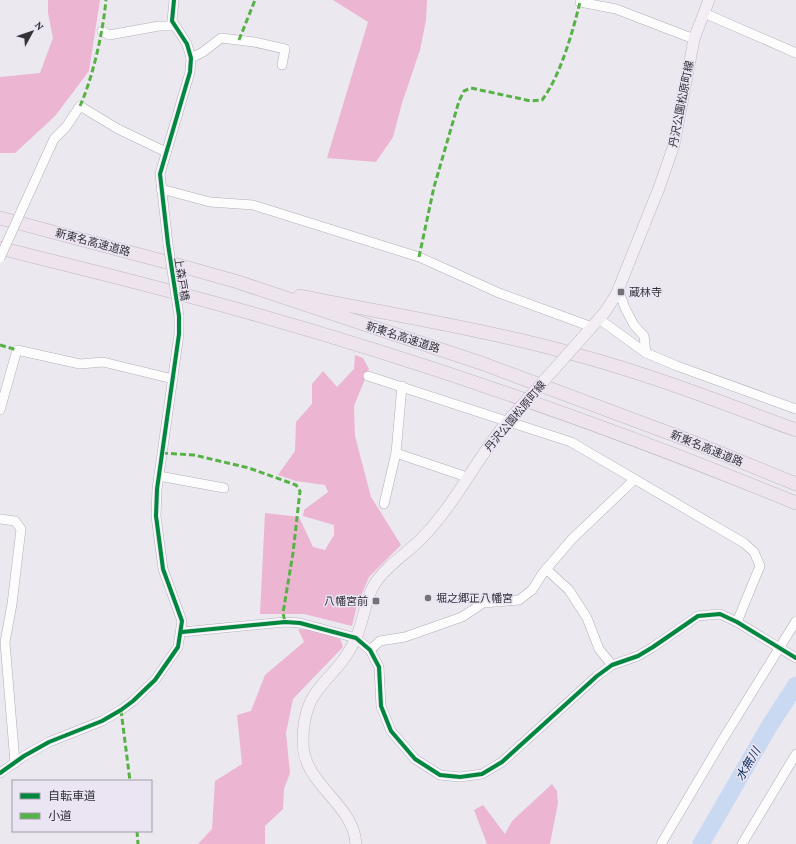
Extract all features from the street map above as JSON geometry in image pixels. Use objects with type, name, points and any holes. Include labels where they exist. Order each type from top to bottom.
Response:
[{"type":"highway","name":"新東名高速道路","points":[[0,218],[185,266],[238,282],[484,364],[693,442],[796,484]]},
{"type":"highway","name":"新東名高速道路","points":[[0,248],[236,308],[477,382],[689,459],[796,503]]},
{"type":"highway","points":[[238,282],[517,339],[581,355],[642,373],[796,430]]},
{"type":"main road","name":"丹沢公園松原町線","points":[[356,844],[351,826],[343,812],[314,777],[306,759],[303,746],[303,725],[306,709],[311,697],[347,656],[352,637],[367,599],[381,575],[422,538],[442,515],[489,444],[595,323],[618,289],[674,145],[694,39],[709,0]]},
{"type":"street","points":[[174,0],[172,21],[187,44],[191,58],[203,52],[221,38],[254,42],[285,50],[282,65]]},
{"type":"street","points":[[580,0],[580,2],[616,9],[694,39]]},
{"type":"street","points":[[704,13],[796,53]]},
{"type":"street","points":[[102,31],[109,35],[159,26],[174,26]]},
{"type":"street","name":"上森戸橋","points":[[182,632],[182,621],[179,609],[167,583],[162,562],[156,516],[159,476],[179,334],[179,316],[168,244],[160,174],[190,72],[191,58]]},
{"type":"street","points":[[0,258],[54,139],[66,127],[80,106],[118,129],[166,152]]},
{"type":"street","points":[[161,189],[210,202],[253,205],[419,257],[499,293],[595,323],[646,353],[676,366],[796,409]]},
{"type":"street","points":[[618,289],[631,319],[644,336],[646,353]]},
{"type":"street","points":[[0,410],[17,350],[80,364],[103,362],[173,379]]},
{"type":"street","points":[[368,376],[571,442],[744,543],[754,552],[760,566],[737,622]]},
{"type":"street","points":[[384,504],[396,453],[402,386]]},
{"type":"street","points":[[396,453],[467,477]]},
{"type":"street","points":[[159,476],[224,488]]},
{"type":"street","points":[[370,650],[380,641],[405,637],[462,617],[484,602],[519,600],[532,590],[546,569],[572,539],[635,479]]},
{"type":"street","points":[[0,519],[14,521],[21,529],[12,604],[5,642],[15,763]]},
{"type":"street","points":[[546,569],[569,590],[587,618],[599,649],[612,665]]},
{"type":"street","points":[[0,773],[49,742],[102,721],[133,701],[155,680],[168,663],[178,647],[182,632],[285,622],[300,623],[352,637],[370,650],[379,667],[381,706],[391,731],[415,759],[440,774],[460,777],[482,774],[502,762],[597,676],[612,665],[638,656],[698,616],[720,614],[737,622],[796,658]]},
{"type":"street","points":[[661,844],[720,744],[783,650],[796,621]]},
{"type":"street","points":[[742,844],[796,754]]},
{"type":"shaded area","points":[[48,0],[100,0],[89,71],[55,116],[15,153],[0,153],[0,77],[40,73],[53,38],[48,13]]},
{"type":"shaded area","points":[[333,0],[427,0],[426,20],[420,50],[402,103],[393,137],[376,162],[327,158],[368,22]]},
{"type":"shaded area","points":[[355,355],[363,358],[369,369],[354,406],[355,436],[371,497],[401,545],[369,577],[357,605],[352,626],[304,614],[260,614],[265,513],[299,517],[313,547],[325,550],[334,535],[334,525],[303,516],[304,510],[328,492],[325,485],[296,481],[278,475],[295,451],[296,422],[312,404],[312,384],[323,371],[337,387],[354,369]]},
{"type":"shaded area","points":[[298,629],[310,630],[340,639],[343,647],[293,699],[286,733],[290,773],[284,789],[283,809],[265,826],[265,844],[198,844],[212,829],[215,781],[242,764],[237,715],[251,711],[265,675],[304,642]]},
{"type":"shaded area","points":[[552,784],[557,791],[558,803],[550,844],[487,844],[474,810],[483,805],[505,834],[512,821]]},
{"type":"waterway","name":"水無川","points":[[701,844],[770,725],[796,685]]},
{"type":"marked path","points":[[80,106],[97,54],[106,0]]},
{"type":"marked path","points":[[239,40],[255,0]]},
{"type":"marked path","points":[[419,257],[434,187],[459,101],[464,91],[471,88],[531,101],[542,100],[549,90],[560,67],[570,40],[580,2]]},
{"type":"marked path","points":[[0,345],[17,350]]},
{"type":"marked path","points":[[162,453],[194,455],[249,468],[296,485],[300,491],[293,553],[283,613],[285,622]]},
{"type":"marked path","points":[[121,710],[130,780]]},
{"type":"marked path","points":[[137,832],[138,844]]},
{"type":"cycle path","points":[[0,773],[24,756],[49,742],[102,721],[121,710],[155,680],[178,647],[182,621],[163,569],[156,516],[157,489],[179,334],[179,316],[168,244],[160,174],[190,72],[191,58],[187,44],[172,21],[174,0]]},
{"type":"cycle path","points":[[182,632],[285,622],[300,623],[356,638],[370,650],[379,667],[381,706],[391,731],[415,759],[440,775],[460,777],[482,774],[502,762],[597,676],[612,665],[638,656],[698,616],[720,614],[737,622],[796,658]]},
{"type":"place","name":"蔵林寺","points":[[621,292]]},
{"type":"place","name":"堀之郷正八幡宮","points":[[428,598]]},
{"type":"place","name":"八幡宮前","points":[[376,601]]}]
